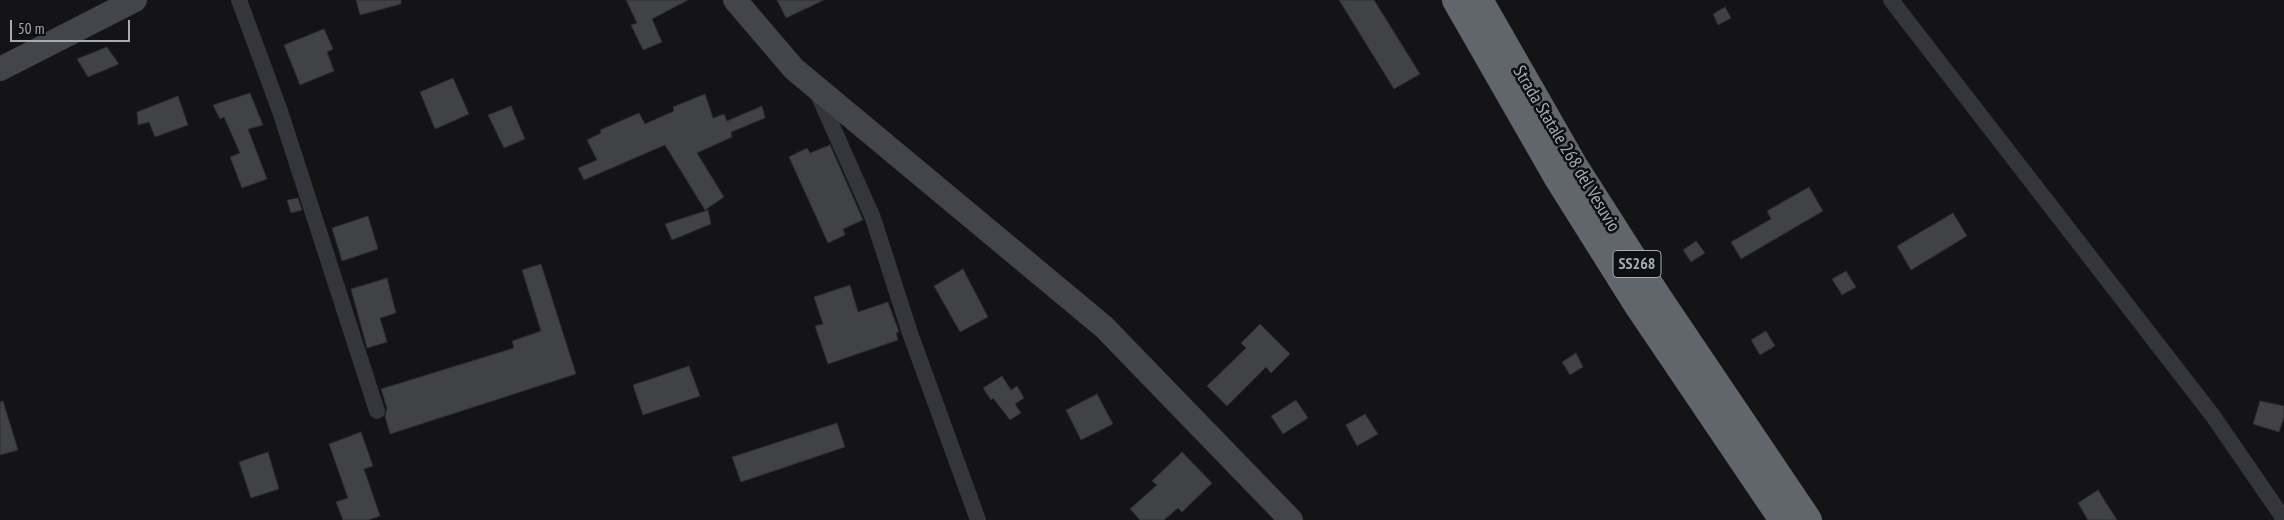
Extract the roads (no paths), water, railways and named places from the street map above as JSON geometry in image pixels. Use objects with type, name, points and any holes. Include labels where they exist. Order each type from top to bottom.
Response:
[{"type":"highway","name":"Strada Statale 268 del Vesuvio","points":[[1456,0],[1578,210],[1639,307],[1783,520]]},
{"type":"highway","name":"Strada Statale 268 del Vesuvio","points":[[1479,0],[1574,166],[1657,296],[1808,520]]},
{"type":"street","points":[[0,69],[135,0]]},
{"type":"street","points":[[238,0],[280,111],[377,411]]},
{"type":"street","points":[[735,0],[794,69],[1104,326],[1292,520]]},
{"type":"street","points":[[1891,0],[2213,416],[2284,519]]},
{"type":"street","points":[[814,85],[873,218],[910,333],[978,520]]}]
